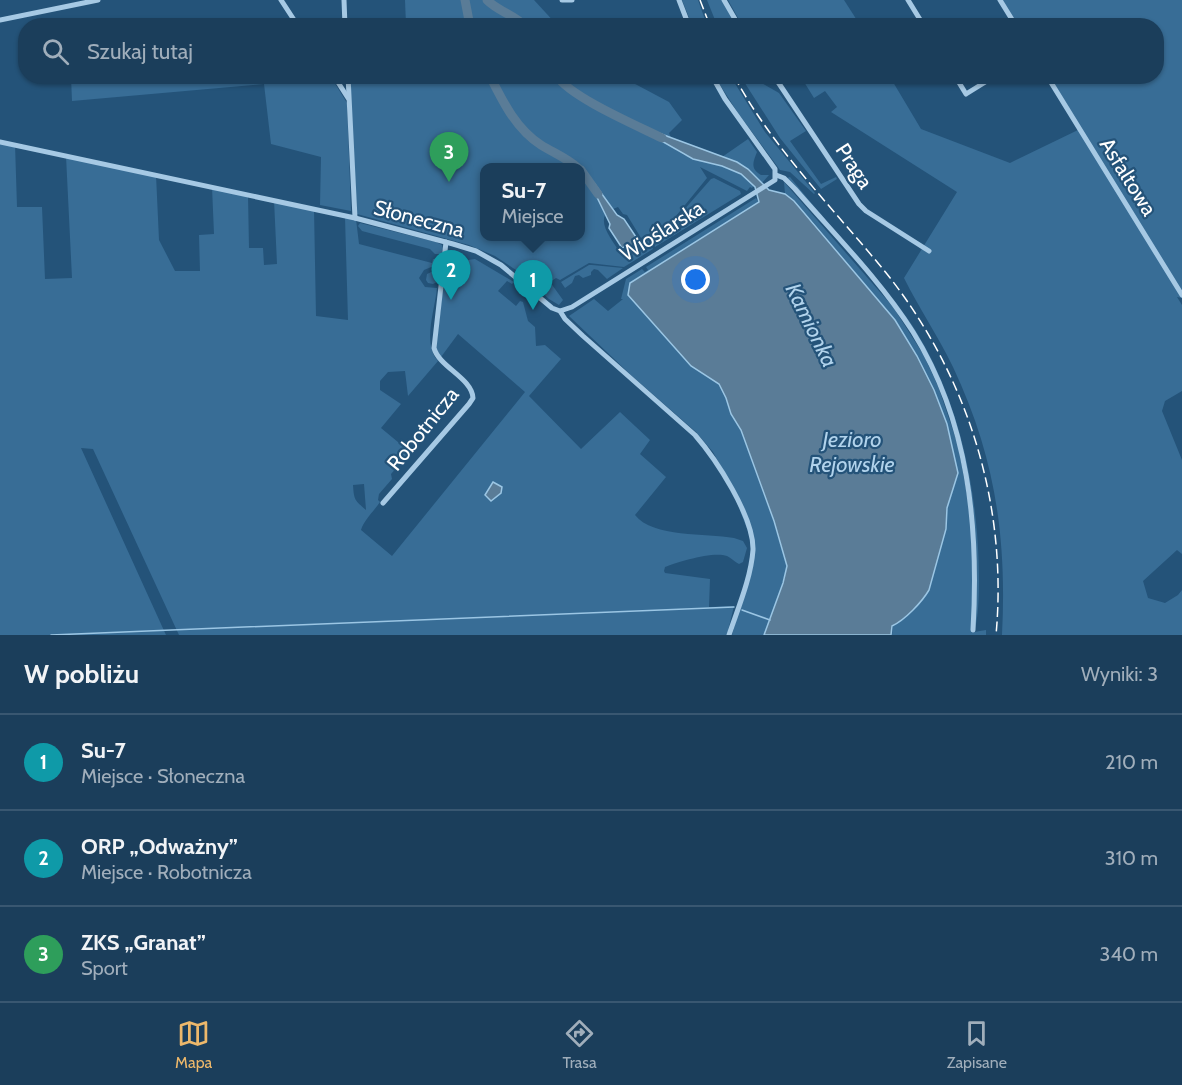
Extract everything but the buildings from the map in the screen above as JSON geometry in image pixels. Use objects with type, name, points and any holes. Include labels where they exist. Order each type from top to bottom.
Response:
[{"type":"street","points":[[0,20],[98,0]]},
{"type":"street","points":[[281,0],[293,18]]},
{"type":"street","points":[[344,0],[345,18]]},
{"type":"street","points":[[562,0],[572,0]]},
{"type":"street","points":[[679,0],[686,18]]},
{"type":"street","points":[[724,0],[734,18]]},
{"type":"street","points":[[908,0],[919,18]]},
{"type":"street","points":[[1000,0],[1011,18]]},
{"type":"street","points":[[339,84],[349,99]]},
{"type":"street","points":[[348,84],[355,218]]},
{"type":"street","points":[[717,84],[776,174],[784,178],[795,189],[882,289],[912,331],[938,380],[962,452],[972,514],[975,565],[973,630]]},
{"type":"street","name":"Praga","points":[[779,84],[859,204],[866,211],[929,250]]},
{"type":"street","points":[[960,84],[966,94],[982,84]]},
{"type":"street","name":"Asfaltowa","points":[[1052,84],[1182,295]]},
{"type":"street","name":"Słoneczna","points":[[0,142],[355,218],[476,251],[501,265],[552,308],[560,311],[564,319],[695,435],[711,453],[738,501],[750,531],[753,548],[748,574],[729,635]]},
{"type":"street","name":"Wioślarska","points":[[560,311],[572,307],[753,195],[775,180],[776,174]]},
{"type":"street","name":"Robotnicza","points":[[383,503],[473,398],[470,388],[438,357],[434,348],[433,339],[446,242]]},
{"type":"shaded area","points":[[405,0],[534,0],[551,18],[406,18]]},
{"type":"shaded area","points":[[682,0],[698,0],[704,18],[689,18]]},
{"type":"shaded area","points":[[707,0],[722,0],[733,18],[714,18]]},
{"type":"shaded area","points":[[728,0],[844,0],[856,18],[738,18]]},
{"type":"shaded area","points":[[999,0],[1182,0],[1182,298],[1177,297],[1182,305],[1182,391],[1165,401],[1162,411],[1182,460],[1182,554],[1177,550],[1143,581],[1148,598],[1165,603],[1182,590],[1182,635],[1002,635],[1000,531],[988,465],[979,433],[953,367],[904,278],[957,192],[831,112],[837,107],[825,91],[814,98],[805,84],[894,84],[921,129],[1010,163],[1078,130],[1050,84],[1164,84],[1164,18],[1011,18]]},
{"type":"shaded area","points":[[71,84],[264,84],[72,101]]},
{"type":"shaded area","points":[[264,84],[335,84],[347,103],[351,211],[320,205],[321,157],[271,144]]},
{"type":"shaded area","points":[[349,84],[635,84],[669,102],[682,120],[669,133],[676,150],[684,155],[731,167],[755,184],[747,191],[700,167],[707,178],[676,216],[666,225],[641,238],[627,215],[623,214],[618,207],[613,209],[594,183],[591,185],[605,215],[604,224],[619,251],[630,252],[648,240],[653,249],[624,267],[589,263],[560,280],[556,278],[550,282],[563,300],[559,305],[528,280],[532,272],[530,270],[525,276],[495,256],[469,245],[357,214]]},
{"type":"shaded area","points":[[719,84],[735,84],[765,132],[814,194],[790,172],[780,170]]},
{"type":"shaded area","points":[[745,84],[763,84],[779,93],[806,131],[790,141],[821,184],[836,177],[837,179],[821,189],[780,138]]},
{"type":"shaded area","points":[[748,139],[757,152],[754,162],[755,170],[761,175],[769,175],[762,183],[747,168],[722,157]]},
{"type":"shaded area","points":[[0,141],[15,144],[17,207],[42,207],[45,279],[72,278],[66,156],[156,175],[159,240],[175,271],[200,271],[199,235],[214,234],[212,187],[248,195],[249,248],[263,248],[264,265],[277,264],[274,200],[314,209],[316,316],[348,320],[345,217],[356,219],[359,244],[432,263],[433,259],[440,260],[441,263],[424,270],[419,278],[425,287],[437,288],[430,336],[433,354],[438,361],[408,396],[405,371],[388,372],[380,381],[380,390],[401,404],[381,428],[410,452],[391,474],[392,479],[379,494],[380,502],[361,530],[392,556],[525,392],[458,334],[441,357],[436,349],[447,253],[468,260],[475,259],[514,282],[512,284],[507,281],[498,291],[516,306],[520,301],[523,302],[528,321],[535,327],[536,346],[545,345],[561,359],[529,396],[581,449],[620,412],[650,440],[640,454],[666,477],[635,515],[654,528],[734,538],[743,541],[747,548],[743,562],[739,564],[727,556],[713,555],[678,562],[665,567],[664,571],[710,579],[709,607],[734,606],[727,635],[179,635],[93,449],[81,448],[166,635],[0,635]],"holes":[[[364,484],[366,510],[356,500],[353,485]]]},
{"type":"shaded area","points":[[790,177],[898,305],[926,349],[949,399],[964,451],[974,506],[979,581],[975,629],[977,568],[974,517],[956,424],[910,325],[787,178]]},
{"type":"shaded area","points":[[714,178],[740,191],[741,194],[655,247],[649,238],[676,219]]},
{"type":"shaded area","points":[[784,182],[893,307],[923,354],[938,386],[958,445],[971,516],[974,632],[986,630],[986,635],[892,635],[893,626],[921,602],[931,584],[937,555],[946,529],[947,508],[958,473],[917,356],[895,320],[813,222],[785,194]]},
{"type":"shaded area","points":[[756,198],[759,203],[630,283],[628,295],[691,366],[719,384],[731,414],[741,430],[787,566],[778,599],[764,635],[732,635],[755,550],[728,479],[713,452],[696,432],[632,376],[569,316],[594,299],[608,311],[623,299],[621,299],[626,279],[642,269],[645,272],[648,270],[646,267]]},
{"type":"shaded area","points":[[360,223],[436,242],[442,245],[443,249],[441,254],[435,254],[430,249],[362,231],[358,226]]},
{"type":"shaded area","points":[[589,265],[623,268],[607,279],[594,269],[591,275],[583,278],[579,275],[575,276],[572,283],[565,288],[561,282]]},
{"type":"shaded area","points":[[440,268],[437,282],[428,283],[427,274]]},
{"type":"water","name":"Jezioro Rejowskie","points":[[653,131],[737,162],[748,169],[769,190],[785,194],[794,201],[895,320],[934,390],[947,424],[958,473],[947,508],[946,529],[929,590],[913,610],[892,626],[891,635],[764,635],[787,566],[774,521],[741,430],[731,414],[719,384],[691,366],[628,295],[630,283],[759,202],[755,187],[741,174],[722,166],[693,159],[651,135]]},
{"type":"water","points":[[594,183],[636,237],[637,239],[633,242],[635,248],[630,251],[626,246],[622,248],[609,228],[610,224],[591,185]]},
{"type":"water","points":[[493,482],[502,487],[501,493],[491,501],[485,495]]},
{"type":"waterway","name":"Kamionka","points":[[465,0],[468,18]]},
{"type":"waterway","name":"Kamionka","points":[[487,0],[514,18]]},
{"type":"waterway","name":"Kamionka","points":[[494,84],[505,105],[524,131],[532,139],[572,163]]},
{"type":"waterway","name":"Kamionka","points":[[564,84],[590,102],[662,138]]},
{"type":"waterway","name":"Kamionka","points":[[585,176],[598,194]]},
{"type":"waterway","points":[[51,635],[734,607]]},
{"type":"waterway","points":[[742,610],[770,620]]},
{"type":"railway","points":[[700,0],[707,18]]},
{"type":"railway","points":[[739,84],[786,154],[887,274],[915,313],[940,355],[960,399],[976,444],[988,491],[995,538],[998,586],[996,635]]},
{"type":"place","name":"ZKS „Granat”","points":[[449,182]]},
{"type":"place","name":"ORP „Odważny”","points":[[451,300]]},
{"type":"place","name":"Su-7","points":[[533,310]]}]
